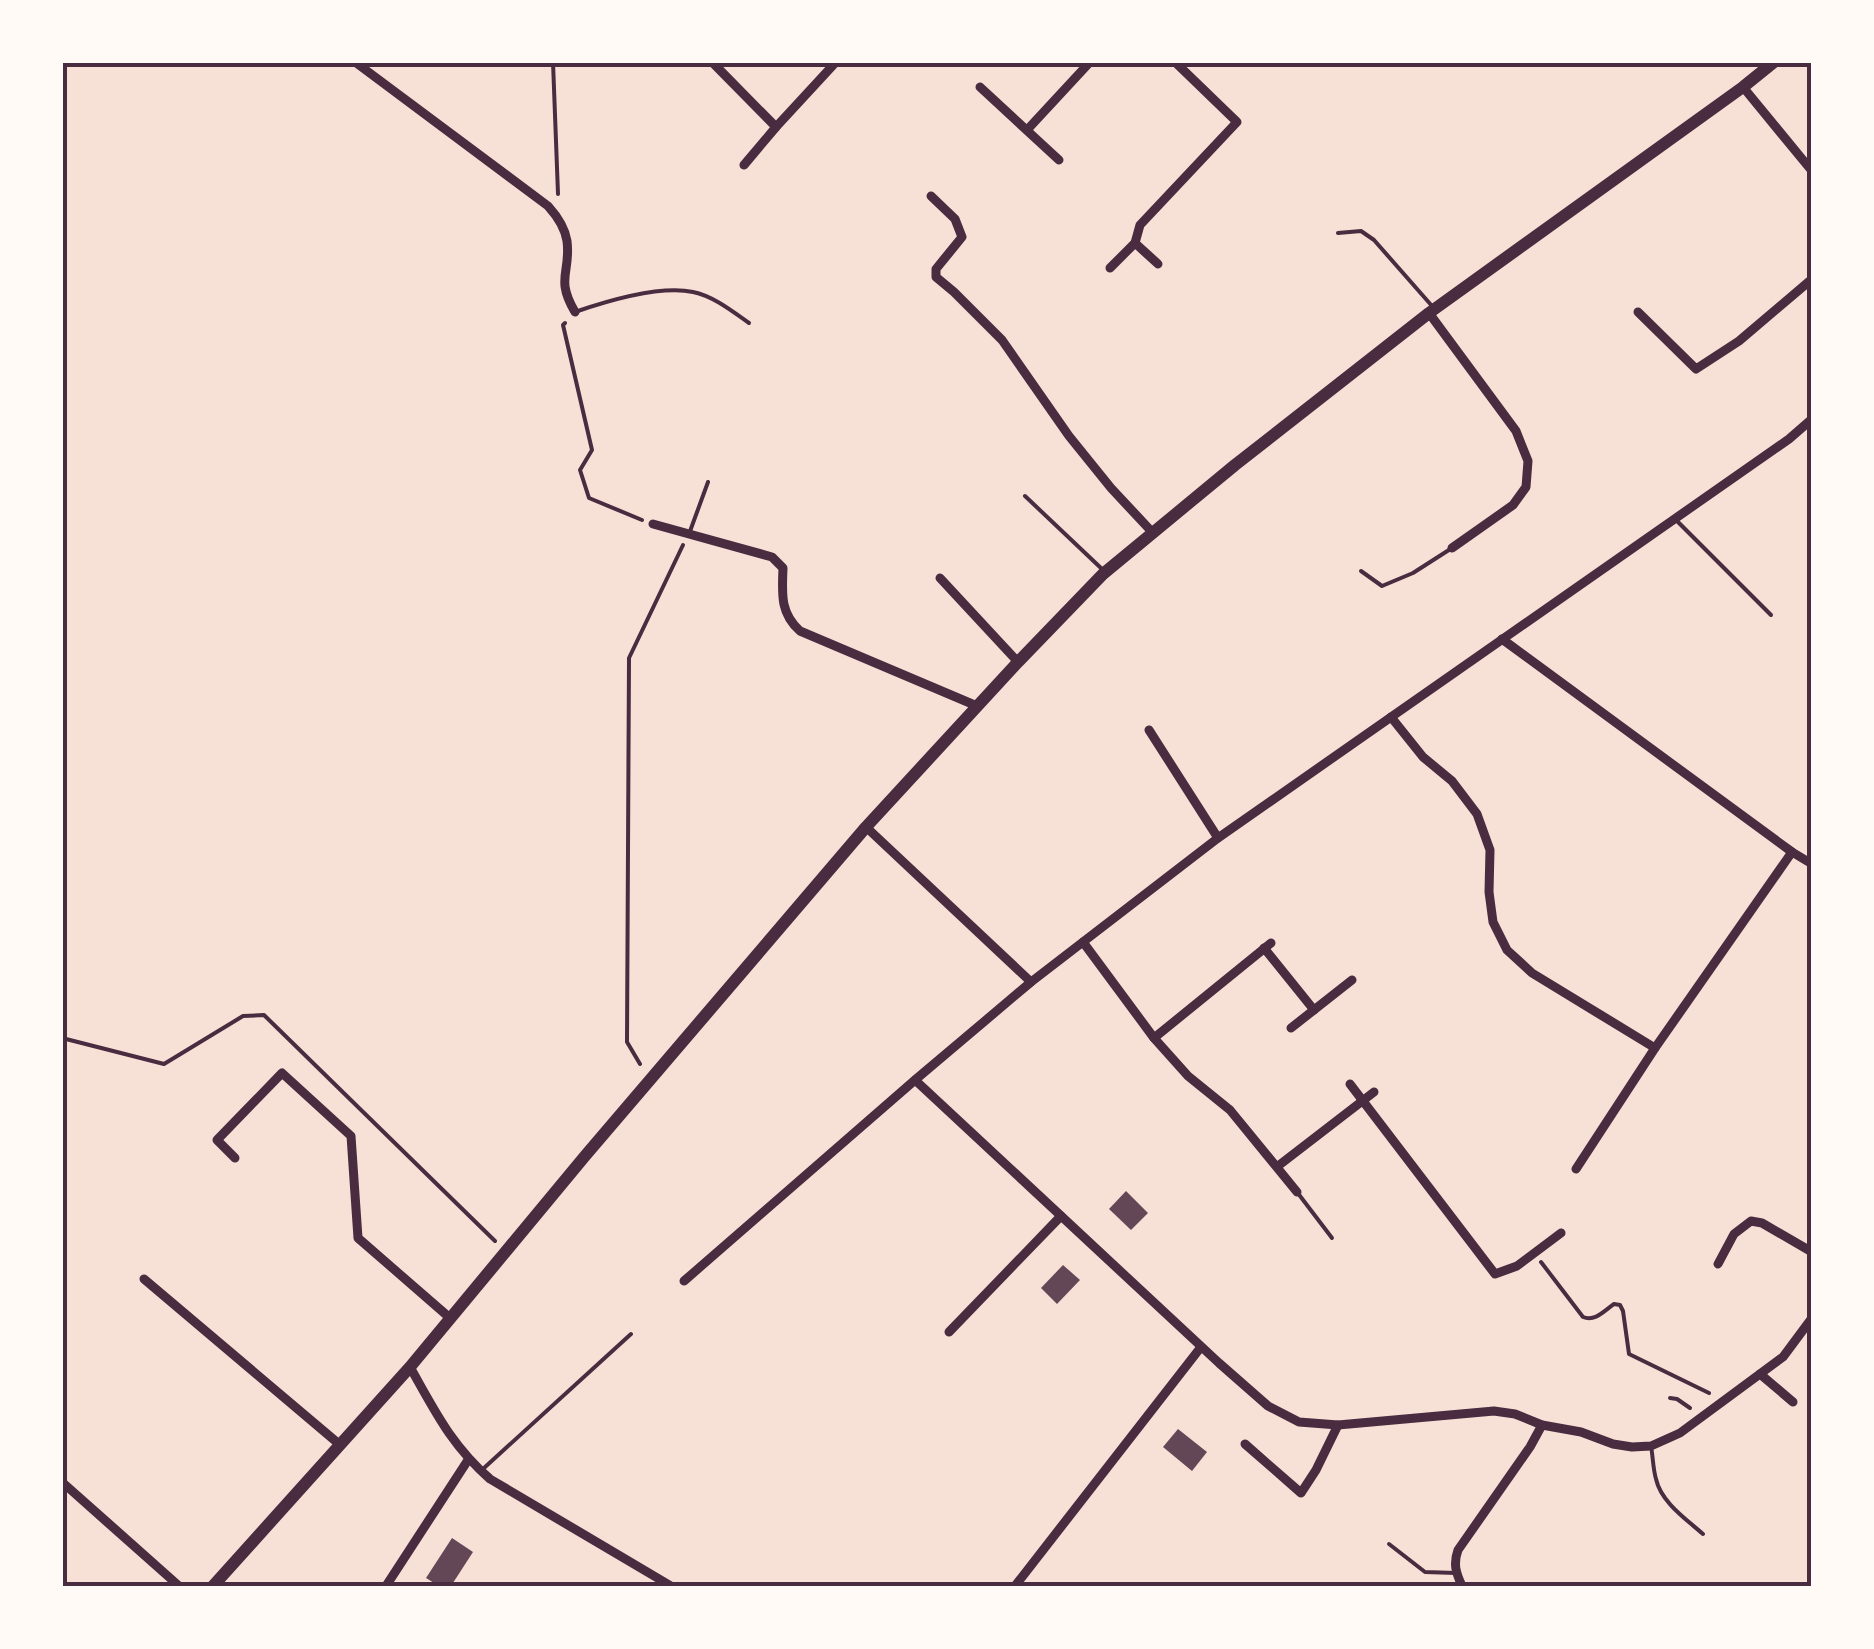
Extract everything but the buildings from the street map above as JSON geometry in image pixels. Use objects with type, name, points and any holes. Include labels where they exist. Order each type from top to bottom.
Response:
[{"type":"main road","points":[[214,1586],[410,1367],[866,827],[1106,572],[1432,311],[1774,62]]},
{"type":"street","points":[[355,62],[559,218],[567,241],[565,294],[575,312]]},
{"type":"street","points":[[712,62],[776,127]]},
{"type":"street","points":[[744,164],[836,62]]},
{"type":"street","points":[[1027,130],[1090,62]]},
{"type":"street","points":[[1110,268],[1135,243],[1140,226],[1236,122],[1175,62]]},
{"type":"street","points":[[980,86],[1059,160]]},
{"type":"street","points":[[1744,87],[1812,171]]},
{"type":"street","points":[[931,196],[955,219],[962,236],[936,270],[936,277],[1002,340],[1069,436],[1153,533]]},
{"type":"street","points":[[1135,243],[1158,264]]},
{"type":"street","points":[[1638,312],[1696,369],[1740,342],[1812,279]]},
{"type":"street","points":[[1432,311],[1516,432],[1528,462],[1526,487],[1514,505],[1452,548]]},
{"type":"street","points":[[684,1280],[1031,982],[1218,838],[1789,439],[1812,419]]},
{"type":"street","points":[[652,524],[772,557],[783,568],[781,598],[785,613],[800,631],[977,706]]},
{"type":"street","points":[[940,578],[1018,662]]},
{"type":"street","points":[[1502,639],[1812,864]]},
{"type":"street","points":[[1391,717],[1423,757],[1452,781],[1477,814],[1490,850],[1488,892],[1492,922],[1508,950],[1532,973],[1656,1048]]},
{"type":"street","points":[[1149,730],[1218,838]]},
{"type":"street","points":[[866,827],[1031,982]]},
{"type":"street","points":[[1576,1169],[1792,852]]},
{"type":"street","points":[[1083,942],[1154,1038],[1188,1076],[1230,1110],[1296,1192]]},
{"type":"street","points":[[1154,1038],[1267,945],[1314,1010]]},
{"type":"street","points":[[1291,1028],[1352,980]]},
{"type":"street","points":[[235,1158],[218,1140],[282,1073],[351,1136],[358,1238],[450,1318]]},
{"type":"street","points":[[914,1080],[1268,1406],[1299,1422],[1338,1425],[1494,1411],[1582,1432],[1613,1444],[1652,1446],[1666,1442],[1783,1357],[1812,1318]]},
{"type":"street","points":[[1350,1084],[1495,1274],[1517,1266],[1561,1233]]},
{"type":"street","points":[[1278,1166],[1374,1092]]},
{"type":"street","points":[[949,1332],[1061,1216]]},
{"type":"street","points":[[1718,1264],[1734,1234],[1751,1221],[1762,1223],[1812,1252]]},
{"type":"street","points":[[144,1279],[338,1444]]},
{"type":"street","points":[[1015,1586],[1202,1347]]},
{"type":"street","points":[[410,1367],[451,1439],[480,1471],[671,1586]]},
{"type":"street","points":[[1760,1374],[1793,1402]]},
{"type":"street","points":[[1245,1444],[1302,1493],[1338,1425]]},
{"type":"street","points":[[1462,1586],[1454,1560],[1458,1550],[1542,1425]]},
{"type":"street","points":[[386,1586],[468,1460]]},
{"type":"street","points":[[62,1482],[180,1586]]},
{"type":"lane","points":[[1338,233],[1361,232],[1374,240],[1432,311]]},
{"type":"lane","points":[[575,312],[628,296],[692,292],[749,323]]},
{"type":"lane","points":[[687,536],[708,482]]},
{"type":"lane","points":[[1025,496],[1106,572]]},
{"type":"lane","points":[[1675,519],[1771,615]]},
{"type":"lane","points":[[1361,571],[1382,586],[1413,574],[1452,548]]},
{"type":"lane","points":[[1296,1192],[1332,1238]]},
{"type":"lane","points":[[480,1471],[632,1334]]},
{"type":"lane","points":[[1652,1446],[1659,1490],[1703,1534]]},
{"type":"lane","points":[[1389,1544],[1426,1572],[1456,1573]]},
{"type":"path","points":[[553,62],[559,218]]},
{"type":"path","points":[[575,312],[563,325],[592,450],[580,470],[590,498],[652,524]]},
{"type":"path","points":[[650,1082],[627,1042],[629,658],[687,536]]},
{"type":"path","points":[[1535,1253],[1583,1317],[1589,1320],[1614,1304],[1620,1305],[1630,1354],[1708,1392],[1720,1404]]},
{"type":"path","points":[[1670,1398],[1685,1403],[1698,1420]]}]
